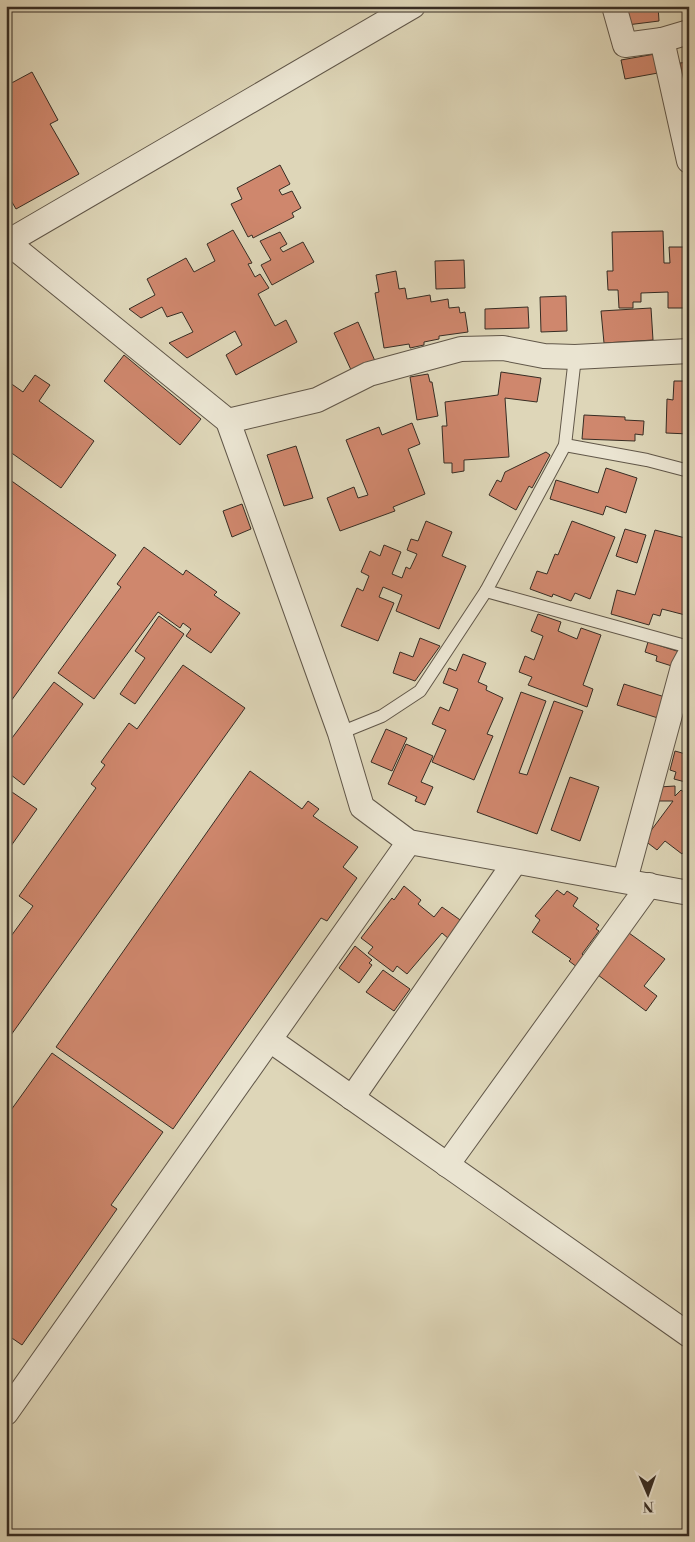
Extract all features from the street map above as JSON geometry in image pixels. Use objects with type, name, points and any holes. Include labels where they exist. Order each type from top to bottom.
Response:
[{"type":"street","points":[[413,6],[7,242],[228,420],[340,733],[362,807],[409,842],[689,893]]},
{"type":"street","points":[[614,6],[625,44],[662,40],[689,32]]},
{"type":"street","points":[[662,40],[689,161]]},
{"type":"street","points":[[228,420],[317,400],[369,374],[461,349],[502,348],[544,356],[575,357],[689,351]]},
{"type":"street","points":[[625,880],[683,667],[689,656]]},
{"type":"street","points":[[6,1413],[409,842]]},
{"type":"street","points":[[352,1098],[515,862]]},
{"type":"street","points":[[448,1165],[649,885]]},
{"type":"street","points":[[270,1040],[689,1335]]},
{"type":"lane","points":[[340,733],[382,716],[420,691],[486,591],[565,445],[575,357]]},
{"type":"lane","points":[[565,445],[647,460],[689,471]]},
{"type":"lane","points":[[486,591],[689,647]]},
{"type":"building","points":[[625,6],[658,6],[659,21],[627,25]]},
{"type":"building","points":[[679,6],[689,6],[689,13],[687,10],[679,10]]},
{"type":"building","points":[[655,54],[658,73],[625,79],[621,60]]},
{"type":"building","points":[[689,62],[689,85],[684,86],[680,63]]},
{"type":"building","points":[[32,72],[58,120],[50,124],[79,174],[16,209],[6,192],[6,150],[11,148],[6,139],[6,86]]},
{"type":"building","points":[[280,165],[290,184],[279,190],[282,195],[292,191],[301,208],[292,213],[294,217],[253,238],[252,235],[248,237],[231,204],[242,199],[237,188]]},
{"type":"building","points":[[233,230],[252,263],[248,264],[255,277],[260,274],[269,288],[258,294],[275,326],[286,320],[297,342],[236,375],[226,355],[242,345],[235,331],[187,358],[169,343],[193,332],[182,312],[167,317],[162,307],[141,318],[129,309],[155,295],[147,279],[186,258],[194,272],[215,261],[207,244]]},
{"type":"building","points":[[663,231],[664,263],[670,263],[669,247],[689,247],[689,308],[668,308],[668,292],[641,293],[641,302],[633,302],[633,308],[619,308],[618,290],[608,290],[607,271],[613,271],[612,232]]},
{"type":"building","points":[[280,232],[287,244],[280,248],[283,252],[303,242],[314,262],[272,285],[261,265],[271,260],[260,241]]},
{"type":"building","points":[[464,260],[465,288],[436,289],[435,261]]},
{"type":"building","points":[[396,271],[399,289],[405,288],[407,299],[430,295],[431,302],[448,299],[449,308],[459,307],[460,313],[465,312],[468,332],[439,336],[439,339],[424,342],[424,345],[410,348],[409,344],[384,348],[375,293],[379,292],[376,275]]},
{"type":"building","points":[[566,296],[567,331],[541,332],[540,297]]},
{"type":"building","points":[[528,307],[529,328],[485,329],[485,309]]},
{"type":"building","points":[[651,308],[653,340],[604,343],[601,311]]},
{"type":"building","points":[[358,322],[375,361],[352,372],[334,333]]},
{"type":"building","points":[[124,355],[201,419],[180,445],[104,381]]},
{"type":"building","points":[[501,372],[541,378],[537,402],[505,398],[509,457],[464,460],[464,471],[452,473],[452,463],[444,463],[442,426],[447,426],[445,402],[498,395]]},
{"type":"building","points":[[428,374],[430,382],[432,382],[438,416],[417,420],[410,377]]},
{"type":"building","points":[[35,375],[50,385],[39,401],[94,441],[61,488],[6,449],[6,380],[23,392]]},
{"type":"building","points":[[674,381],[689,381],[689,434],[666,433],[667,399],[673,400]]},
{"type":"building","points":[[584,415],[625,417],[625,420],[644,421],[643,435],[635,434],[635,441],[582,439]]},
{"type":"building","points":[[412,423],[420,444],[408,449],[425,494],[393,507],[395,511],[340,531],[327,498],[354,487],[358,498],[368,495],[346,440],[379,427],[382,435]]},
{"type":"building","points":[[296,446],[313,498],[284,506],[267,455]]},
{"type":"building","points":[[546,452],[550,455],[532,488],[529,486],[516,510],[489,495],[497,480],[501,482],[505,472]]},
{"type":"building","points":[[606,468],[637,478],[626,513],[606,506],[603,515],[550,499],[556,480],[598,493]]},
{"type":"building","points":[[6,477],[116,555],[6,708]]},
{"type":"building","points":[[242,504],[251,529],[232,537],[223,511]]},
{"type":"building","points":[[426,521],[452,532],[442,556],[466,566],[439,629],[396,611],[402,595],[383,587],[379,597],[394,603],[378,641],[341,626],[357,588],[363,591],[369,576],[361,572],[370,551],[380,556],[384,545],[401,552],[392,574],[402,578],[406,567],[410,569],[417,554],[407,550],[411,539],[418,541]]},
{"type":"building","points":[[572,521],[615,537],[590,599],[575,593],[571,601],[553,594],[552,597],[530,589],[537,571],[547,574],[555,554],[558,555]]},
{"type":"building","points":[[625,529],[646,535],[637,563],[616,556]]},
{"type":"building","points":[[655,530],[689,539],[689,616],[662,609],[660,616],[653,614],[649,625],[611,614],[617,590],[635,595]]},
{"type":"building","points":[[144,547],[183,575],[186,570],[217,592],[214,595],[240,613],[211,653],[186,636],[191,629],[183,623],[180,628],[158,612],[94,699],[58,673],[121,587],[117,584]]},
{"type":"building","points":[[538,614],[561,622],[558,631],[577,639],[581,628],[601,635],[583,685],[593,689],[587,707],[528,685],[532,677],[519,672],[525,656],[534,660],[543,636],[531,631]]},
{"type":"building","points":[[159,616],[184,634],[135,704],[120,694],[145,658],[135,651]]},
{"type":"building","points":[[420,638],[440,646],[415,681],[393,673],[400,652],[413,657]]},
{"type":"building","points":[[648,642],[680,652],[675,667],[656,661],[657,656],[645,652]]},
{"type":"building","points":[[463,654],[486,663],[478,682],[487,686],[486,690],[503,698],[487,734],[493,736],[474,780],[432,762],[446,730],[432,724],[440,707],[449,711],[458,689],[443,683],[449,668],[456,671]]},
{"type":"building","points":[[183,665],[245,708],[6,1042],[6,943],[33,906],[19,896],[96,788],[91,784],[105,765],[101,762],[129,723],[137,729]]},
{"type":"building","points":[[54,682],[83,704],[24,785],[6,771],[6,746]]},
{"type":"building","points":[[624,684],[668,698],[661,719],[617,705]]},
{"type":"building","points":[[521,692],[546,701],[519,773],[527,775],[554,701],[583,711],[537,834],[477,812]]},
{"type":"building","points":[[386,729],[407,738],[392,771],[371,762]]},
{"type":"building","points":[[406,744],[433,756],[421,782],[433,787],[425,805],[415,801],[417,797],[388,784]]},
{"type":"building","points":[[675,751],[689,755],[689,783],[674,779],[676,772],[670,770]]},
{"type":"building","points":[[250,771],[302,809],[308,801],[319,809],[313,816],[358,847],[343,867],[357,878],[327,921],[321,918],[173,1129],[56,1047]]},
{"type":"building","points":[[570,777],[599,787],[580,841],[551,830]]},
{"type":"building","points":[[675,786],[675,796],[681,790],[689,796],[689,845],[682,854],[665,841],[657,850],[644,840],[673,801],[659,801],[659,787]]},
{"type":"building","points":[[6,788],[37,809],[6,853]]},
{"type":"building","points":[[404,886],[421,900],[418,904],[434,917],[442,907],[463,922],[449,939],[442,933],[407,974],[397,966],[393,972],[368,953],[373,947],[361,938],[392,898],[394,900]]},
{"type":"building","points":[[557,890],[564,895],[567,891],[578,898],[573,906],[599,925],[596,929],[599,931],[582,954],[585,957],[577,967],[569,961],[571,959],[532,932],[540,920],[535,916]]},
{"type":"building","points":[[629,933],[665,959],[644,986],[657,996],[646,1011],[598,975]]},
{"type":"building","points":[[355,946],[372,960],[369,963],[372,965],[359,983],[339,968]]},
{"type":"building","points":[[383,970],[410,989],[394,1011],[366,992]]},
{"type":"building","points":[[52,1053],[163,1132],[111,1205],[117,1209],[22,1345],[6,1334],[6,1117]]}]
